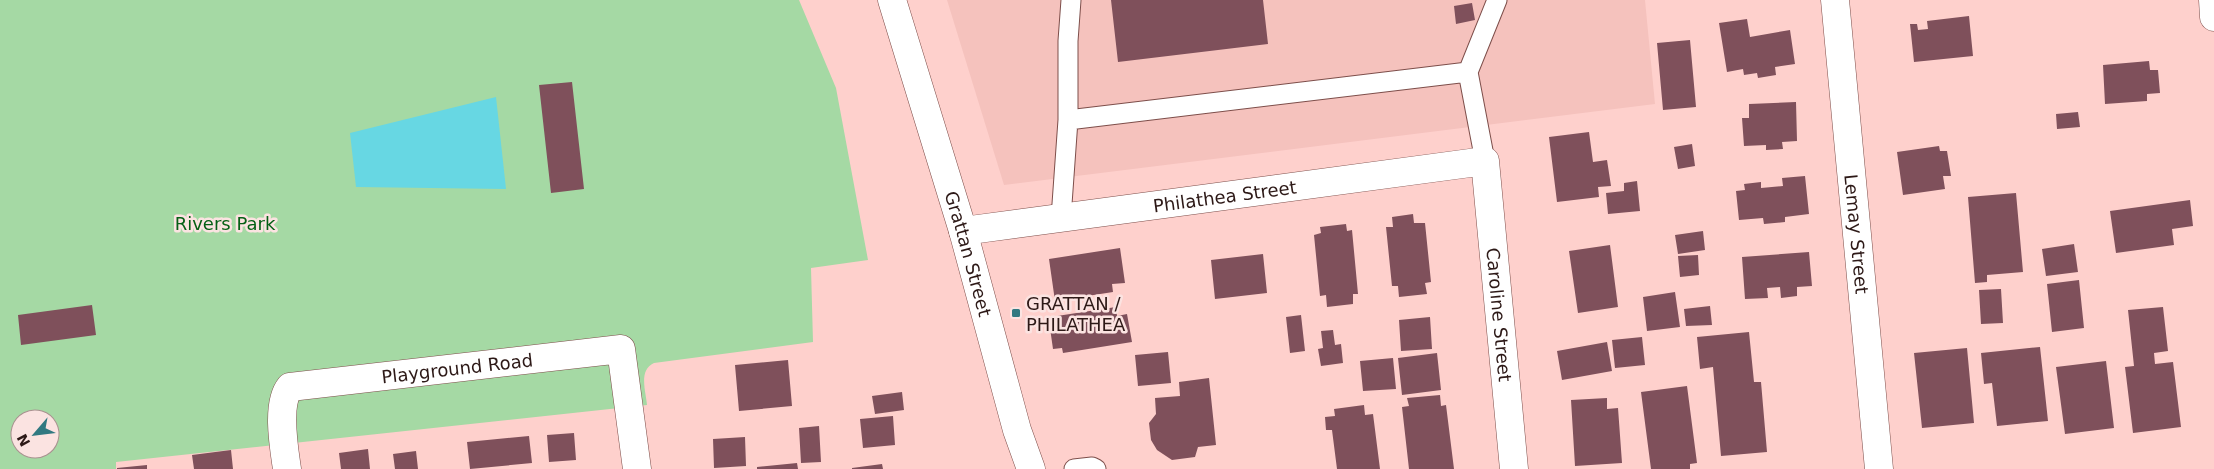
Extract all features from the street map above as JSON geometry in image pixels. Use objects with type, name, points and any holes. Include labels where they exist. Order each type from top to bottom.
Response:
[{"type":"street","name":"Grattan Street","points":[[887,0],[904,38]]},
{"type":"street","name":"Grattan Street","points":[[892,0],[963,231],[1016,430],[1031,469]]},
{"type":"street","name":"Lemay Street","points":[[1834,0],[1879,469]]},
{"type":"street","points":[[2213,0],[2214,17]]},
{"type":"street","name":"Philathea Street","points":[[963,231],[1486,161]]},
{"type":"street","name":"Caroline Street","points":[[1486,161],[1514,469]]},
{"type":"street","name":"Playground Road","points":[[287,469],[283,404],[286,392],[295,386],[621,349],[637,469]]},
{"type":"street","points":[[1015,469],[1016,430]]},
{"type":"lane","points":[[1061,218],[1068,120],[1068,41],[1071,0]]},
{"type":"lane","points":[[1486,161],[1468,72],[1497,0]]},
{"type":"lane","points":[[1068,120],[1468,72]]},
{"type":"lane","points":[[1074,469],[1092,466],[1096,469]]},
{"type":"shaded area","points":[[947,0],[1645,0],[1655,104],[1004,185]]},
{"type":"green space","name":"Rivers Park","points":[[0,0],[799,0],[836,88],[868,260],[811,268],[813,342],[654,363],[649,366],[644,376],[647,405],[116,462],[116,469],[0,469]]},
{"type":"water","points":[[496,97],[506,189],[356,187],[350,133]]},
{"type":"building","points":[[1111,0],[1263,0],[1268,44],[1118,62]]},
{"type":"building","points":[[1472,3],[1475,20],[1456,24],[1454,6]]},
{"type":"building","points":[[1969,16],[1973,56],[1914,62],[1910,24],[1917,24],[1918,30],[1928,29],[1927,21]]},
{"type":"building","points":[[1747,19],[1750,37],[1790,30],[1795,64],[1775,67],[1776,75],[1758,78],[1757,73],[1744,75],[1743,69],[1727,72],[1719,23]]},
{"type":"building","points":[[1690,40],[1696,107],[1663,110],[1657,43]]},
{"type":"building","points":[[2149,61],[2150,70],[2158,70],[2160,93],[2147,94],[2147,101],[2105,104],[2103,65]]},
{"type":"building","points":[[572,82],[584,189],[551,193],[539,85]]},
{"type":"building","points":[[1796,102],[1797,141],[1782,142],[1783,149],[1766,150],[1766,145],[1744,146],[1742,118],[1749,118],[1749,104]]},
{"type":"building","points":[[2078,112],[2080,127],[2057,129],[2056,114]]},
{"type":"building","points":[[1589,132],[1593,162],[1607,160],[1611,186],[1598,187],[1599,197],[1557,202],[1549,137]]},
{"type":"building","points":[[1692,144],[1695,166],[1678,169],[1674,147]]},
{"type":"building","points":[[1939,146],[1940,151],[1947,151],[1951,176],[1943,176],[1945,189],[1903,195],[1897,152]]},
{"type":"building","points":[[1805,176],[1809,214],[1785,217],[1785,222],[1764,224],[1763,218],[1739,220],[1736,191],[1745,190],[1744,184],[1761,182],[1761,188],[1783,186],[1782,178]]},
{"type":"building","points":[[1637,181],[1640,211],[1608,214],[1606,193],[1624,191],[1624,183]]},
{"type":"building","points":[[2016,193],[2023,272],[1987,275],[1987,282],[1975,283],[1968,197]]},
{"type":"building","points":[[2190,200],[2193,226],[2172,229],[2174,245],[2116,253],[2110,211]]},
{"type":"building","points":[[1413,214],[1414,223],[1425,223],[1431,282],[1425,283],[1427,294],[1399,297],[1398,286],[1392,286],[1386,227],[1393,227],[1392,217]]},
{"type":"building","points":[[1346,224],[1347,231],[1352,230],[1358,294],[1353,294],[1353,304],[1327,307],[1326,295],[1320,296],[1314,235],[1321,233],[1320,227]]},
{"type":"building","points":[[1703,231],[1705,250],[1678,254],[1675,235]]},
{"type":"building","points":[[2074,244],[2078,272],[2046,276],[2042,249]]},
{"type":"building","points":[[1610,245],[1618,307],[1578,313],[1569,251]]},
{"type":"building","points":[[1120,248],[1125,283],[1112,284],[1113,292],[1055,301],[1049,259]]},
{"type":"building","points":[[1809,252],[1812,286],[1797,287],[1797,296],[1781,298],[1780,287],[1767,288],[1768,298],[1745,299],[1742,257]]},
{"type":"building","points":[[1263,254],[1267,293],[1215,299],[1211,260]]},
{"type":"building","points":[[1698,255],[1699,275],[1680,277],[1678,256]]},
{"type":"building","points":[[2079,280],[2084,328],[2052,332],[2047,284]]},
{"type":"building","points":[[2001,289],[2003,323],[1981,324],[1979,290]]},
{"type":"building","points":[[1675,292],[1680,327],[1647,331],[1643,297]]},
{"type":"building","points":[[92,305],[96,335],[21,345],[18,315]]},
{"type":"building","points":[[1710,306],[1712,325],[1686,326],[1684,309]]},
{"type":"building","points":[[1116,307],[1117,316],[1127,314],[1132,342],[1063,353],[1062,348],[1053,349],[1050,328],[1059,327],[1057,316]]},
{"type":"building","points":[[2163,307],[2168,351],[2154,353],[2155,364],[2173,362],[2181,427],[2133,433],[2125,367],[2134,366],[2128,310]]},
{"type":"building","points":[[1301,315],[1305,351],[1290,353],[1286,317]]},
{"type":"building","points":[[1430,317],[1432,349],[1401,351],[1399,320]]},
{"type":"building","points":[[1333,330],[1335,345],[1341,344],[1343,363],[1321,366],[1318,349],[1323,348],[1321,331]]},
{"type":"building","points":[[1749,332],[1754,382],[1761,382],[1767,452],[1721,456],[1713,367],[1700,369],[1697,337]]},
{"type":"building","points":[[1642,337],[1645,365],[1615,368],[1612,340]]},
{"type":"building","points":[[1607,342],[1612,371],[1562,380],[1557,351]]},
{"type":"building","points":[[2040,347],[2048,421],[1997,426],[1992,383],[1984,384],[1981,353]]},
{"type":"building","points":[[1967,348],[1974,423],[1922,428],[1914,353]]},
{"type":"building","points":[[1168,352],[1171,383],[1138,386],[1135,355]]},
{"type":"building","points":[[1437,353],[1441,390],[1402,395],[1398,358]]},
{"type":"building","points":[[1393,358],[1396,389],[1363,391],[1360,361]]},
{"type":"building","points":[[788,360],[792,406],[739,411],[735,365]]},
{"type":"building","points":[[2106,361],[2114,428],[2065,434],[2056,367]]},
{"type":"building","points":[[1209,378],[1216,445],[1198,447],[1195,457],[1172,460],[1157,450],[1151,440],[1149,423],[1156,414],[1155,398],[1180,396],[1179,382]]},
{"type":"building","points":[[1687,386],[1697,463],[1690,464],[1690,469],[1651,469],[1641,392]]},
{"type":"building","points":[[902,392],[904,410],[875,414],[872,396]]},
{"type":"building","points":[[1440,395],[1441,406],[1446,405],[1454,469],[1409,469],[1402,407],[1409,406],[1407,398]]},
{"type":"building","points":[[1607,398],[1607,409],[1618,408],[1622,463],[1575,466],[1571,400]]},
{"type":"building","points":[[1364,405],[1365,415],[1373,414],[1380,469],[1337,469],[1332,430],[1326,430],[1325,417],[1335,416],[1334,409]]},
{"type":"building","points":[[893,416],[895,445],[863,448],[860,419]]},
{"type":"building","points":[[819,426],[821,462],[801,463],[799,428]]},
{"type":"building","points":[[574,433],[576,460],[549,462],[547,435]]},
{"type":"building","points":[[529,436],[532,463],[470,469],[467,442]]},
{"type":"building","points":[[745,437],[746,466],[714,468],[713,439]]},
{"type":"building","points":[[368,449],[370,469],[341,469],[339,453]]},
{"type":"building","points":[[231,450],[233,469],[194,469],[192,455]]},
{"type":"building","points":[[416,451],[418,469],[395,469],[393,454]]},
{"type":"building","points":[[797,463],[798,469],[757,469],[757,467]]},
{"type":"building","points":[[882,464],[883,469],[852,469],[852,468]]},
{"type":"building","points":[[147,465],[147,469],[117,469],[117,468]]},
{"type":"place","name":"GRATTAN / PHILATHEA","points":[[1016,313]]}]
